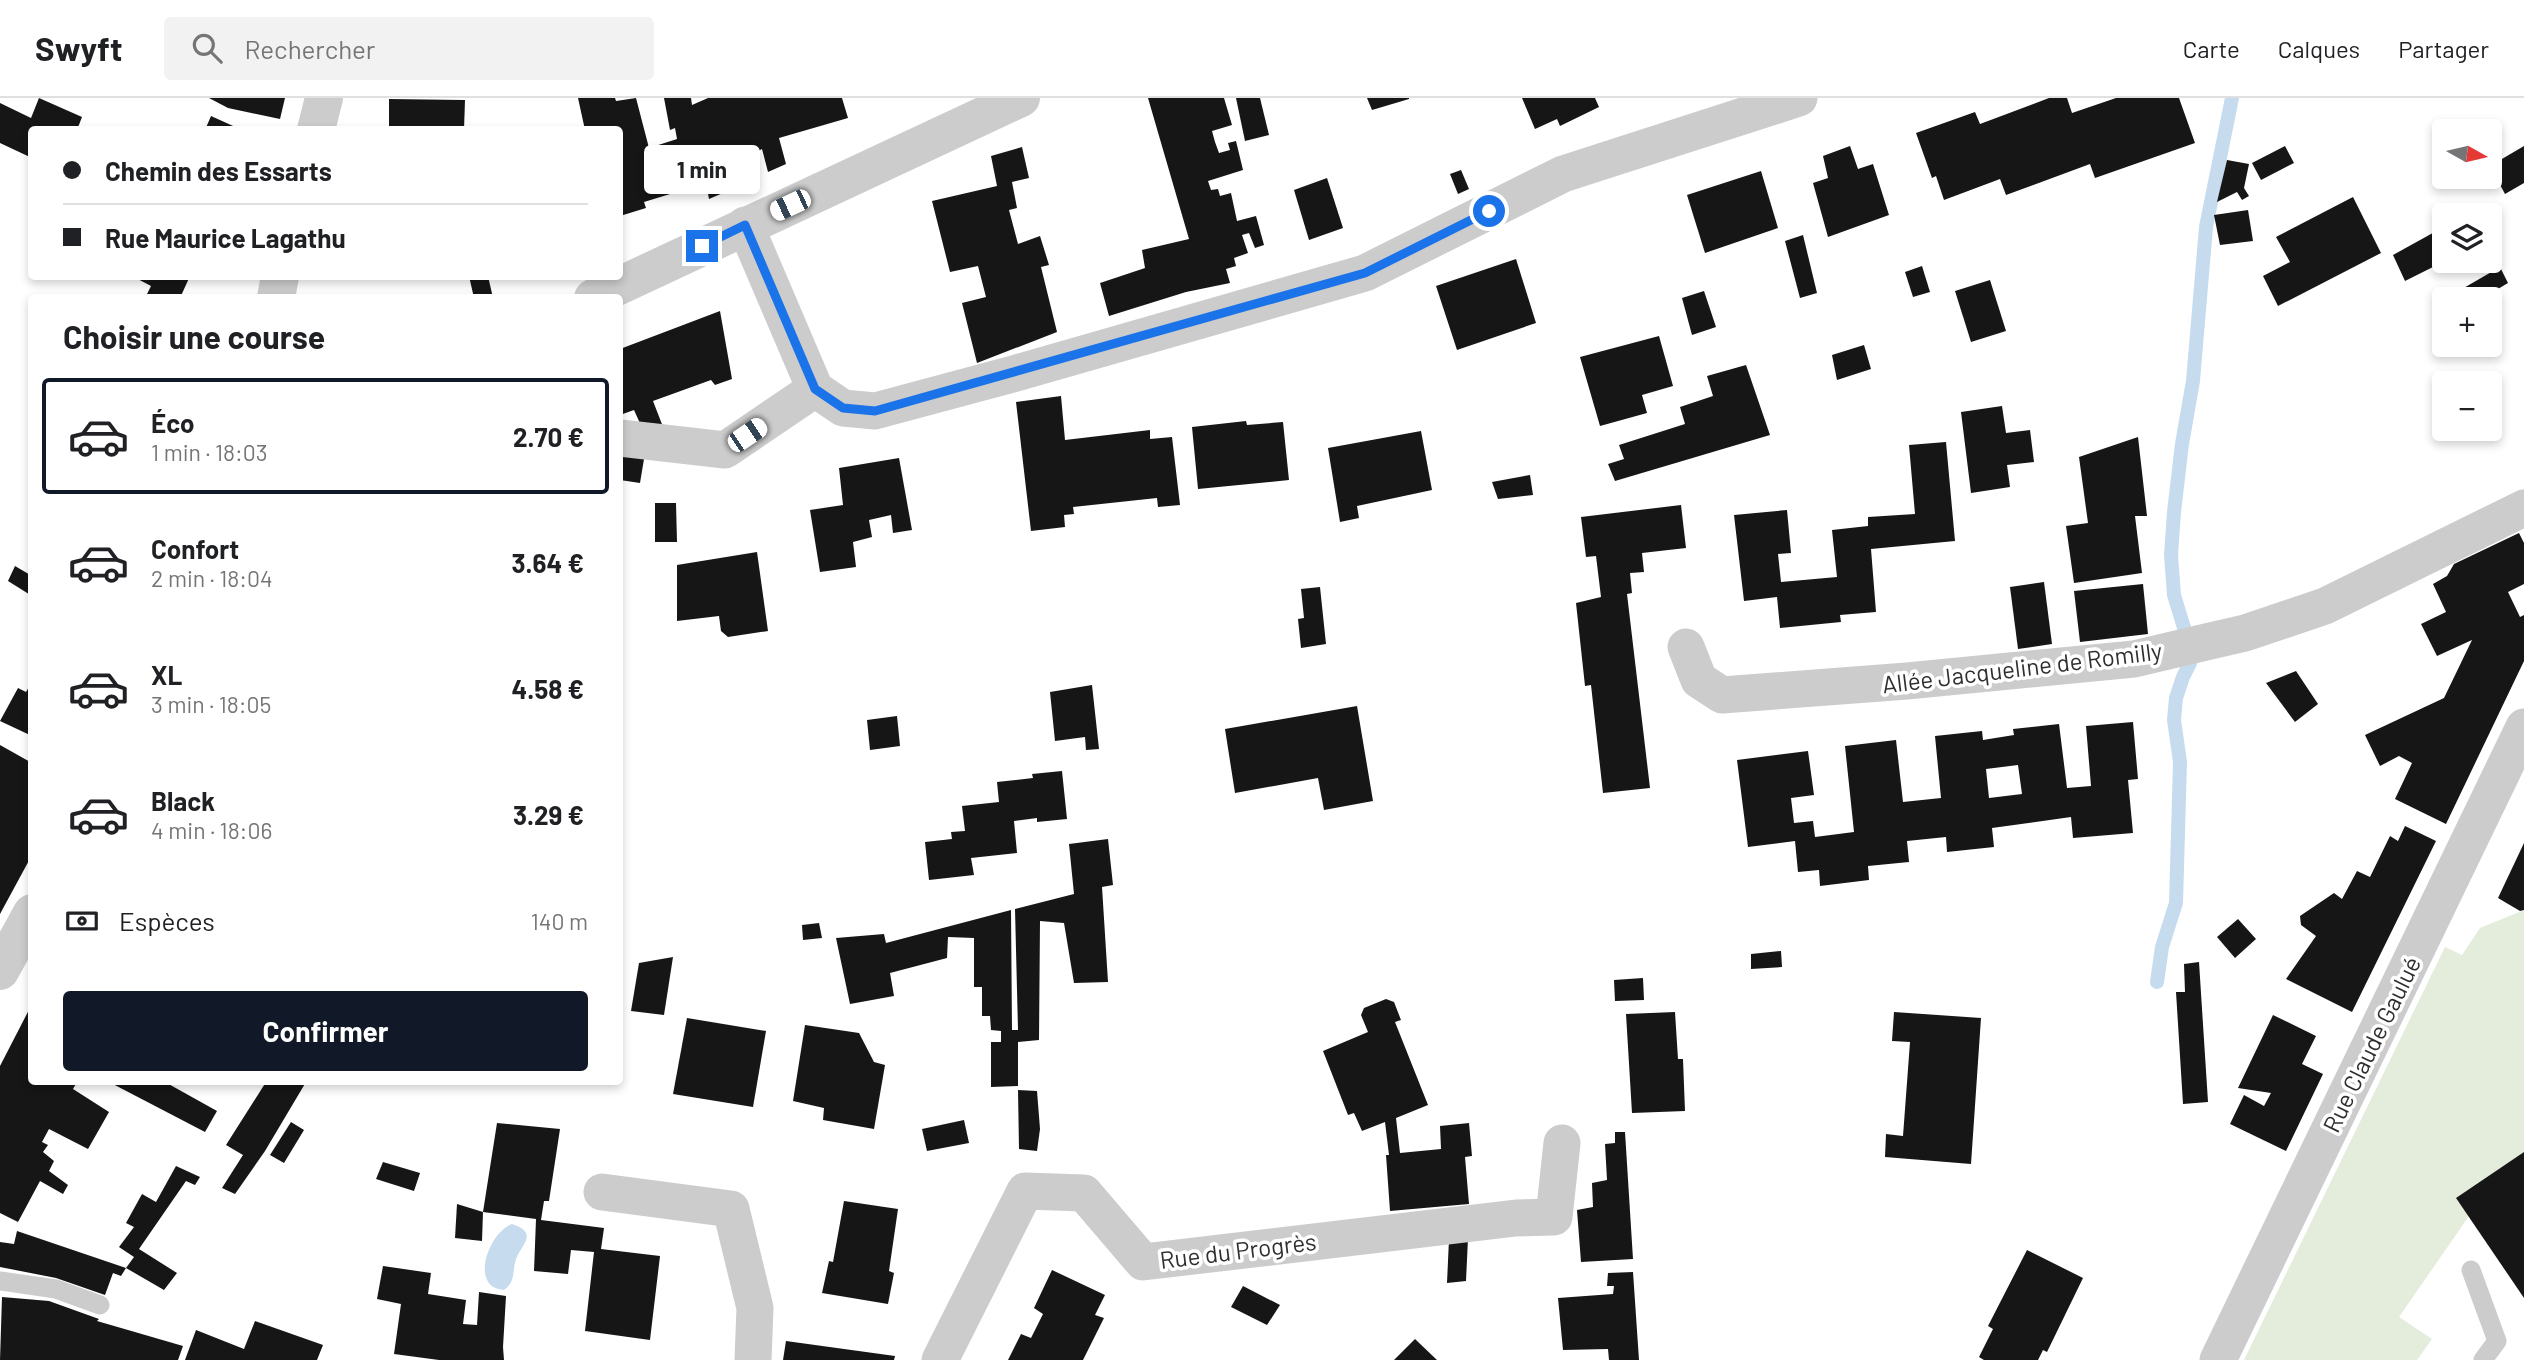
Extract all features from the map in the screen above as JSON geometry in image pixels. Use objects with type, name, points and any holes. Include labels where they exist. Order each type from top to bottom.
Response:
[{"type":"street","points":[[317,126],[324,98]]},
{"type":"street","points":[[601,294],[1021,98]]},
{"type":"street","points":[[745,225],[815,389],[843,408],[875,411],[1365,273],[1563,174],[1798,98]]},
{"type":"street","points":[[623,438],[725,450],[815,389]]},
{"type":"street","name":"Allée Jacqueline de Romilly","points":[[1686,647],[1699,680],[1722,695],[1907,681],[2134,659],[2245,633],[2325,606],[2524,508]]},
{"type":"street","name":"Rue Claude Gaulué","points":[[2218,1360],[2524,727]]},
{"type":"street","points":[[0,971],[28,920]]},
{"type":"street","name":"Rue du Progrès","points":[[940,1360],[1025,1191],[1084,1193],[1143,1262],[1516,1217],[1554,1217],[1562,1143]]},
{"type":"street","points":[[602,1192],[731,1209],[755,1308],[753,1360]]},
{"type":"lane","points":[[2471,1270],[2497,1341],[2483,1360]]},
{"type":"lane","points":[[0,1281],[56,1289],[100,1305]]},
{"type":"green space","points":[[2524,910],[2524,1152],[2456,1198],[2469,1216],[2399,1317],[2432,1339],[2417,1360],[2244,1360],[2445,947],[2462,955],[2480,928]]},
{"type":"water","points":[[512,1224],[520,1227],[527,1235],[516,1259],[512,1280],[504,1290],[493,1287],[487,1280],[486,1260],[496,1238],[503,1229]]},
{"type":"building","points":[[39,98],[82,117],[79,126],[28,126],[28,156],[0,143],[0,103],[31,118]]},
{"type":"building","points":[[209,98],[285,98],[280,119],[228,108]]},
{"type":"building","points":[[578,98],[615,98],[616,101],[636,98],[649,148],[677,139],[675,128],[670,130],[664,98],[691,98],[692,105],[708,98],[842,98],[848,118],[779,138],[786,164],[768,172],[762,149],[720,171],[730,190],[709,199],[706,183],[644,202],[646,208],[623,215],[623,126],[584,126]]},
{"type":"building","points":[[1148,98],[1224,98],[1232,125],[1212,131],[1219,153],[1230,150],[1228,143],[1236,141],[1243,170],[1208,181],[1211,190],[1218,189],[1220,196],[1231,193],[1237,221],[1256,216],[1264,245],[1255,248],[1249,233],[1242,235],[1248,253],[1234,258],[1236,266],[1226,269],[1230,283],[1186,292],[1109,316],[1100,283],[1145,268],[1142,250],[1189,239]]},
{"type":"building","points":[[1236,98],[1260,98],[1269,135],[1245,141]]},
{"type":"building","points":[[1367,98],[1409,98],[1409,99],[1372,110]]},
{"type":"building","points":[[1522,98],[1595,98],[1599,107],[1560,126],[1557,119],[1535,129]]},
{"type":"building","points":[[2049,98],[2067,98],[2072,113],[2116,98],[2179,98],[2195,143],[2095,178],[2090,164],[2006,195],[2000,179],[1944,200],[1936,176],[1932,178],[1916,133],[1975,112],[1980,124]]},
{"type":"building","points":[[389,99],[465,100],[464,126],[389,126]]},
{"type":"building","points":[[211,116],[233,126],[207,126]]},
{"type":"building","points":[[1850,146],[1858,169],[1873,164],[1889,215],[1828,237],[1813,183],[1828,178],[1823,156]]},
{"type":"building","points":[[2285,146],[2294,163],[2261,180],[2252,163]]},
{"type":"building","points":[[2524,146],[2524,183],[2505,194],[2502,188],[2502,159]]},
{"type":"building","points":[[1022,147],[1029,178],[1012,182],[1017,208],[1009,210],[1018,244],[1040,236],[1049,265],[1041,267],[1057,332],[977,363],[962,303],[986,297],[978,266],[950,272],[932,201],[997,186],[991,156]]},
{"type":"building","points":[[2227,160],[2249,164],[2244,188],[2249,196],[2242,200],[2237,192],[2217,202]]},
{"type":"building","points":[[1461,170],[1469,189],[1458,194],[1450,174]]},
{"type":"building","points":[[1761,171],[1778,228],[1705,253],[1687,195]]},
{"type":"building","points":[[1327,178],[1343,228],[1309,240],[1294,190]]},
{"type":"building","points":[[2353,197],[2381,253],[2278,306],[2263,276],[2290,262],[2276,237]]},
{"type":"building","points":[[2248,210],[2253,241],[2220,245],[2214,215]]},
{"type":"building","points":[[2432,233],[2432,268],[2405,281],[2393,255]]},
{"type":"building","points":[[1803,235],[1817,293],[1800,298],[1785,241]]},
{"type":"building","points":[[1516,259],[1536,323],[1457,350],[1436,286]]},
{"type":"building","points":[[1922,266],[1930,292],[1913,297],[1905,272]]},
{"type":"building","points":[[2502,271],[2508,283],[2501,287],[2465,287],[2490,273]]},
{"type":"building","points":[[140,280],[188,280],[182,294],[147,294],[151,286]]},
{"type":"building","points":[[470,280],[489,280],[492,294],[473,294]]},
{"type":"building","points":[[1990,280],[2006,331],[1971,342],[1955,291]]},
{"type":"building","points":[[1704,291],[1716,327],[1692,335],[1682,298]]},
{"type":"building","points":[[720,311],[732,379],[715,385],[711,380],[653,401],[665,432],[643,430],[634,410],[623,414],[623,348]]},
{"type":"building","points":[[1659,336],[1673,386],[1642,395],[1647,413],[1600,426],[1580,357]]},
{"type":"building","points":[[1864,345],[1871,369],[1837,380],[1832,355]]},
{"type":"building","points":[[1746,365],[1770,435],[1615,481],[1608,464],[1624,459],[1619,445],[1685,424],[1680,407],[1713,396],[1707,376]]},
{"type":"building","points":[[1061,396],[1065,440],[1150,430],[1150,439],[1172,437],[1180,505],[1158,507],[1157,498],[1073,507],[1074,514],[1064,515],[1065,527],[1031,531],[1016,402]]},
{"type":"building","points":[[2002,406],[2006,433],[2030,430],[2034,462],[2007,465],[2010,487],[1971,493],[1961,412]]},
{"type":"building","points":[[1246,421],[1247,425],[1283,422],[1289,480],[1198,489],[1192,427]]},
{"type":"building","points":[[1421,431],[1432,490],[1357,506],[1359,518],[1340,522],[1328,448]]},
{"type":"building","points":[[2138,437],[2147,516],[2135,516],[2142,573],[2074,583],[2066,526],[2088,523],[2079,457]]},
{"type":"building","points":[[1946,442],[1955,541],[1871,549],[1876,612],[1840,615],[1841,622],[1780,628],[1777,597],[1744,601],[1734,515],[1787,510],[1791,553],[1778,554],[1781,582],[1837,577],[1832,530],[1868,526],[1868,517],[1915,514],[1909,445]]},
{"type":"building","points":[[623,456],[644,459],[640,483],[623,480]]},
{"type":"building","points":[[899,458],[912,530],[893,533],[891,515],[869,520],[872,537],[853,542],[856,567],[820,572],[810,510],[843,505],[839,468]]},
{"type":"building","points":[[1530,475],[1533,495],[1498,499],[1492,482]]},
{"type":"building","points":[[655,503],[676,503],[677,542],[655,542]]},
{"type":"building","points":[[1681,505],[1686,548],[1642,553],[1644,572],[1630,573],[1632,593],[1627,594],[1650,788],[1603,793],[1591,685],[1585,686],[1576,603],[1601,597],[1596,556],[1586,557],[1581,517]]},
{"type":"building","points":[[2519,533],[2524,543],[2524,584],[2508,592],[2520,617],[2524,615],[2524,661],[2446,824],[2395,799],[2412,763],[2399,756],[2380,766],[2365,735],[2444,698],[2472,640],[2437,656],[2421,624],[2446,612],[2433,584],[2447,576],[2454,564]]},
{"type":"building","points":[[757,552],[768,631],[728,637],[721,631],[719,616],[677,621],[677,565]]},
{"type":"building","points":[[15,566],[28,574],[28,594],[8,581]]},
{"type":"building","points":[[2044,582],[2052,644],[2018,649],[2010,587]]},
{"type":"building","points":[[2143,584],[2148,634],[2080,642],[2074,591]]},
{"type":"building","points":[[1320,587],[1326,644],[1301,648],[1298,619],[1304,618],[1301,589]]},
{"type":"building","points":[[2296,671],[2318,704],[2295,722],[2266,683]]},
{"type":"building","points":[[1092,685],[1099,749],[1086,750],[1085,737],[1055,741],[1050,692]]},
{"type":"building","points":[[18,688],[26,692],[28,689],[28,734],[0,721]]},
{"type":"building","points":[[1357,706],[1373,801],[1324,810],[1318,778],[1235,793],[1225,729]]},
{"type":"building","points":[[897,716],[900,746],[870,750],[867,720]]},
{"type":"building","points":[[2133,722],[2138,779],[2128,780],[2133,833],[2073,838],[2071,817],[1992,828],[1994,847],[1947,852],[1946,837],[1907,841],[1909,862],[1868,866],[1869,880],[1820,886],[1819,870],[1798,872],[1795,841],[1748,847],[1737,760],[1808,751],[1814,795],[1791,798],[1794,823],[1813,821],[1815,837],[1854,832],[1845,746],[1896,740],[1903,802],[1941,798],[1935,736],[1982,731],[1983,740],[2014,735],[2013,729],[2059,724],[2067,788],[2091,786],[2086,726]],"holes":[[[2018,765],[2022,794],[1989,798],[1986,769]]]},
{"type":"building","points":[[0,745],[28,761],[28,862],[0,914]]},
{"type":"building","points":[[1062,771],[1067,819],[1037,822],[1037,818],[1014,821],[1017,853],[971,858],[974,875],[929,880],[925,842],[952,839],[951,832],[965,831],[962,806],[999,802],[997,782]]},
{"type":"building","points":[[2405,826],[2436,841],[2352,1012],[2286,979],[2316,936],[2301,925],[2300,916],[2334,893],[2342,899],[2357,871],[2370,877],[2390,836],[2398,841]]},
{"type":"building","points":[[1108,839],[1113,885],[1102,887],[1108,982],[1074,983],[1064,923],[1040,921],[1039,1040],[1018,1042],[1018,1086],[991,1087],[991,1042],[1001,1042],[1001,1031],[991,1030],[990,1016],[982,1016],[982,987],[974,987],[974,938],[948,937],[947,958],[890,973],[894,996],[850,1004],[836,938],[884,934],[886,943],[1011,910],[1012,1030],[1018,1030],[1015,909],[1074,894],[1069,844]]},
{"type":"building","points":[[2524,843],[2524,910],[2520,911],[2498,898]]},
{"type":"building","points":[[2238,919],[2256,939],[2235,958],[2217,937]]},
{"type":"building","points":[[819,923],[822,938],[803,940],[802,925]]},
{"type":"building","points":[[1781,951],[1782,967],[1751,969],[1751,954]]},
{"type":"building","points":[[673,957],[664,1015],[631,1011],[639,963]]},
{"type":"building","points":[[2199,962],[2208,1102],[2183,1104],[2176,992],[2185,992],[2184,964]]},
{"type":"building","points":[[1643,978],[1644,1000],[1615,1001],[1614,980]]},
{"type":"building","points":[[1386,999],[1394,1002],[1401,1020],[1395,1022],[1428,1105],[1396,1118],[1400,1153],[1441,1149],[1440,1126],[1469,1123],[1472,1156],[1465,1157],[1469,1204],[1390,1211],[1386,1155],[1389,1155],[1385,1122],[1362,1131],[1354,1113],[1348,1115],[1323,1051],[1368,1032],[1361,1015],[1364,1008]]},
{"type":"building","points":[[28,1012],[28,1085],[75,1085],[73,1089],[109,1112],[88,1149],[49,1129],[42,1142],[48,1145],[43,1152],[54,1161],[49,1171],[68,1185],[63,1194],[40,1181],[18,1222],[0,1213],[0,1066]]},
{"type":"building","points":[[1675,1012],[1678,1059],[1683,1059],[1685,1111],[1632,1113],[1626,1014]]},
{"type":"building","points":[[1894,1012],[1981,1018],[1971,1164],[1885,1157],[1886,1134],[1903,1136],[1910,1042],[1892,1041]]},
{"type":"building","points":[[2273,1015],[2316,1036],[2302,1064],[2323,1074],[2286,1151],[2230,1124],[2244,1095],[2264,1106],[2271,1093],[2238,1088]]},
{"type":"building","points":[[687,1018],[766,1031],[753,1107],[673,1094]]},
{"type":"building","points":[[805,1025],[859,1033],[874,1062],[885,1065],[874,1129],[823,1120],[824,1108],[793,1101]]},
{"type":"building","points":[[115,1085],[170,1085],[217,1111],[205,1132]]},
{"type":"building","points":[[264,1085],[304,1085],[265,1151],[235,1194],[222,1188],[243,1155],[226,1145]]},
{"type":"building","points":[[1018,1090],[1037,1091],[1040,1129],[1037,1151],[1019,1149]]},
{"type":"building","points":[[964,1120],[969,1143],[927,1151],[922,1129]]},
{"type":"building","points":[[291,1122],[304,1130],[284,1163],[270,1155]]},
{"type":"building","points":[[497,1123],[560,1129],[549,1201],[544,1201],[541,1220],[604,1228],[601,1249],[660,1256],[650,1340],[585,1331],[594,1252],[571,1250],[568,1274],[534,1271],[536,1219],[483,1212]]},
{"type":"building","points":[[1615,1132],[1625,1132],[1633,1259],[1581,1262],[1577,1210],[1593,1207],[1592,1183],[1607,1180],[1605,1144],[1615,1143]]},
{"type":"building","points":[[2524,1152],[2524,1298],[2456,1198]]},
{"type":"building","points":[[383,1162],[420,1173],[414,1191],[376,1179]]},
{"type":"building","points":[[176,1166],[200,1177],[195,1185],[186,1181],[139,1249],[177,1273],[164,1290],[126,1268],[134,1257],[119,1247],[134,1227],[126,1223],[142,1194],[156,1202]]},
{"type":"building","points":[[844,1201],[898,1209],[889,1271],[894,1273],[888,1304],[822,1293],[829,1261],[833,1262]]},
{"type":"building","points":[[457,1204],[483,1212],[482,1241],[455,1238]]},
{"type":"building","points":[[17,1231],[126,1268],[121,1276],[113,1273],[105,1295],[56,1278],[0,1267],[0,1242],[14,1244]]},
{"type":"building","points":[[1468,1238],[1466,1281],[1447,1283],[1449,1239]]},
{"type":"building","points":[[2027,1250],[2083,1278],[2047,1352],[2043,1350],[2038,1360],[1984,1360],[1979,1357],[1993,1329],[1988,1326]]},
{"type":"building","points":[[383,1266],[431,1273],[428,1294],[466,1300],[463,1324],[477,1325],[479,1292],[506,1296],[504,1360],[439,1360],[394,1354],[401,1304],[377,1299]]},
{"type":"building","points":[[1052,1270],[1105,1295],[1095,1315],[1104,1318],[1083,1360],[1008,1360],[1021,1334],[1031,1338],[1043,1314],[1034,1308]]},
{"type":"building","points":[[1633,1272],[1639,1360],[1609,1360],[1608,1349],[1563,1350],[1558,1298],[1613,1294],[1614,1286],[1607,1286],[1608,1273]]},
{"type":"building","points":[[1243,1286],[1280,1305],[1267,1325],[1231,1307]]},
{"type":"building","points":[[2,1297],[49,1301],[99,1319],[97,1321],[183,1346],[178,1360],[0,1360]]},
{"type":"building","points":[[255,1321],[323,1345],[317,1360],[185,1360],[196,1330],[244,1349]]},
{"type":"building","points":[[1415,1339],[1437,1360],[1394,1360]]},
{"type":"building","points":[[786,1341],[895,1356],[894,1360],[783,1360]]},
{"type":"waterway","points":[[2185,631],[2174,595],[2171,555],[2174,512],[2193,381],[2206,227],[2232,98]]},
{"type":"waterway","points":[[2157,982],[2162,947],[2176,903],[2180,762],[2174,720],[2176,698],[2190,663]]},
{"type":"route","points":[[702,246],[745,225],[815,389],[843,408],[875,411],[1365,273],[1489,211]]}]
